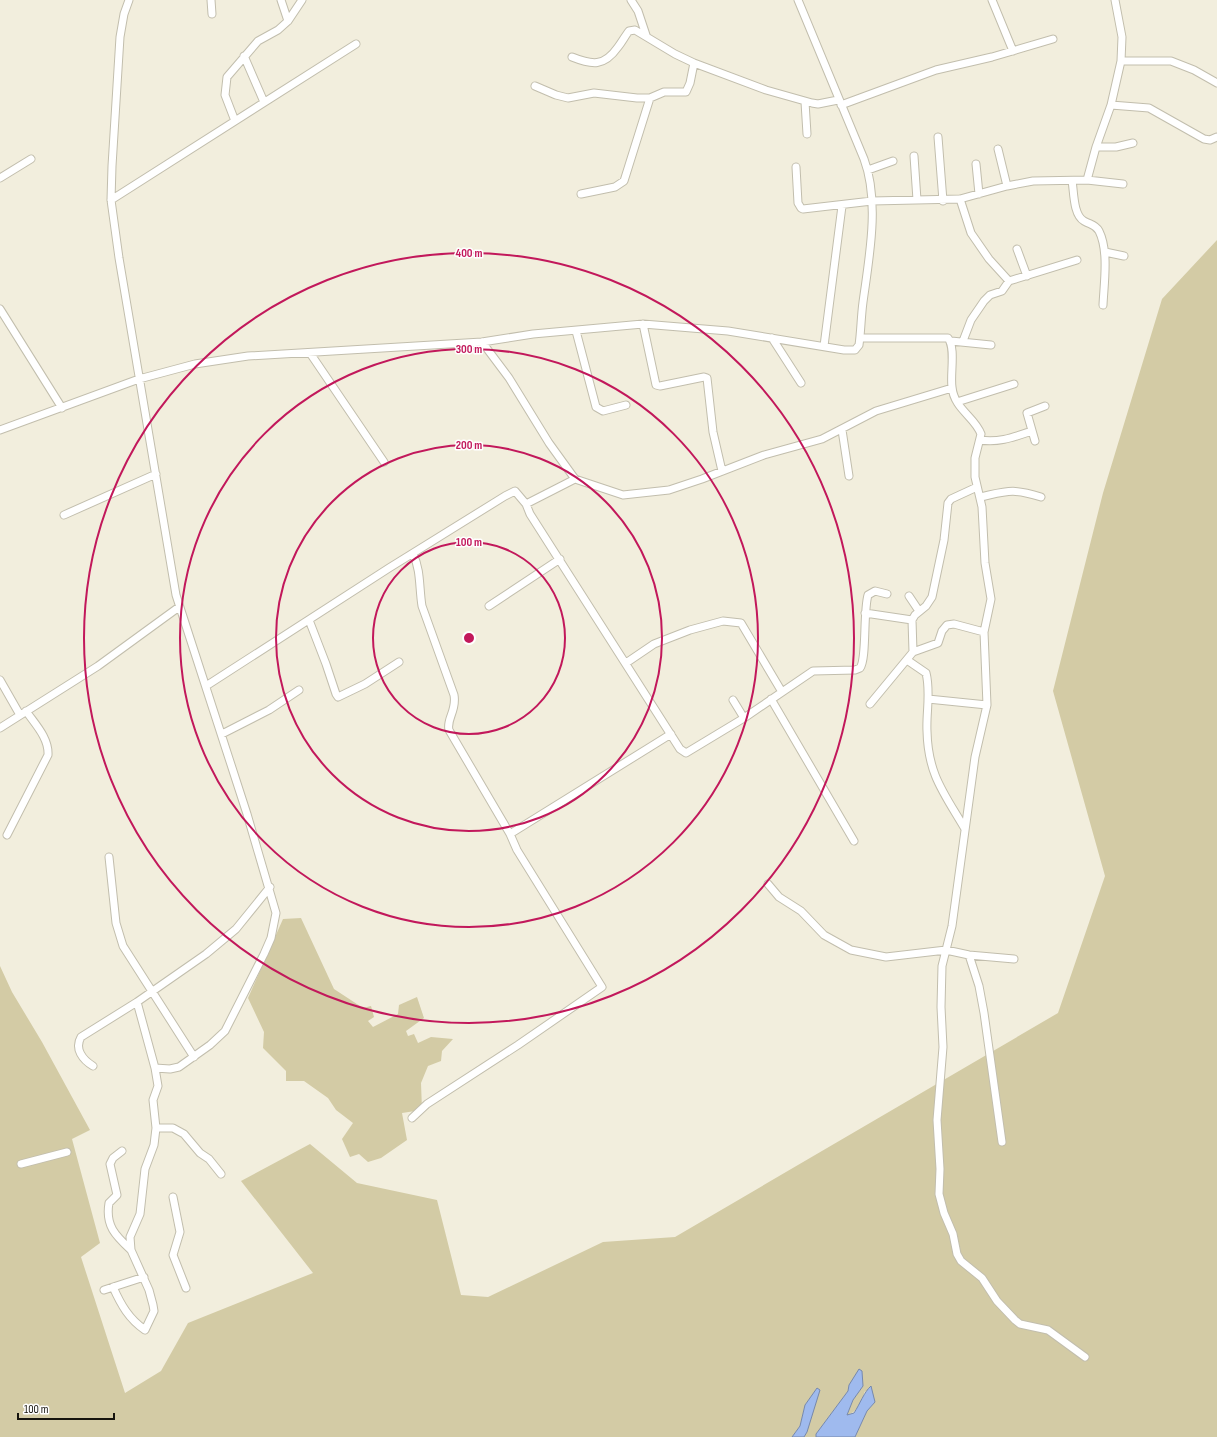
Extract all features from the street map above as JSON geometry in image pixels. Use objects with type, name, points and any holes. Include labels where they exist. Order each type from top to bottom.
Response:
[{"type":"street","points":[[129,0],[124,14],[119,48],[111,200],[139,379],[179,607],[222,734],[270,887],[276,913],[271,938],[225,1031],[194,1057],[175,1068],[156,1068]]},
{"type":"street","points":[[211,0],[212,14]]},
{"type":"street","points":[[281,0],[288,21]]},
{"type":"street","points":[[235,121],[226,94],[225,86],[230,72],[258,41],[278,30],[288,21],[302,0]]},
{"type":"street","points":[[631,0],[638,11],[646,35]]},
{"type":"street","points":[[0,430],[139,379],[220,359],[248,356],[482,342],[518,336],[643,324],[728,331],[855,350],[859,345],[860,338],[872,190],[868,170],[798,0]]},
{"type":"street","points":[[992,0],[1013,51]]},
{"type":"street","points":[[1087,180],[1096,146],[1111,104],[1121,61],[1122,37],[1115,0]]},
{"type":"street","points":[[572,57],[590,64],[597,63],[615,51],[629,32],[636,30],[675,54],[694,63],[766,90],[805,102],[818,104],[840,102],[936,70],[1013,51],[1053,39]]},
{"type":"street","points":[[111,200],[264,102],[344,54],[356,44]]},
{"type":"street","points":[[244,56],[264,102]]},
{"type":"street","points":[[1121,61],[1171,61],[1194,70],[1217,83]]},
{"type":"street","points":[[535,86],[562,97],[573,98],[594,93],[650,98],[664,92],[686,92],[690,83],[694,63]]},
{"type":"street","points":[[581,194],[615,187],[624,181],[650,98]]},
{"type":"street","points":[[805,102],[807,134]]},
{"type":"street","points":[[1111,104],[1149,108],[1204,139],[1210,140],[1217,137]]},
{"type":"street","points":[[938,137],[943,201]]},
{"type":"street","points":[[1096,146],[1116,147],[1133,143]]},
{"type":"street","points":[[998,149],[1007,186]]},
{"type":"street","points":[[914,156],[918,200]]},
{"type":"street","points":[[0,178],[31,159]]},
{"type":"street","points":[[868,170],[893,161]]},
{"type":"street","points":[[976,164],[979,194]]},
{"type":"street","points":[[796,167],[797,198],[801,208],[842,206],[872,201],[943,201],[960,199],[1007,186],[1032,181],[1087,180],[1123,184]]},
{"type":"street","points":[[1072,180],[1075,204],[1080,216],[1082,220],[1094,224],[1098,228],[1105,252],[1103,305]]},
{"type":"street","points":[[960,199],[971,233],[989,259],[1001,270],[1009,281]]},
{"type":"street","points":[[824,346],[842,206]]},
{"type":"street","points":[[1017,249],[1027,276]]},
{"type":"street","points":[[1105,252],[1124,256]]},
{"type":"street","points":[[963,341],[972,320],[984,301],[990,295],[1002,291],[1009,281],[1077,260]]},
{"type":"street","points":[[0,309],[62,408]]},
{"type":"street","points":[[643,324],[656,386],[704,377],[706,378],[713,432],[722,471]]},
{"type":"street","points":[[576,331],[596,407],[603,410],[626,405]]},
{"type":"street","points":[[860,338],[945,337],[951,341],[991,345]]},
{"type":"street","points":[[772,338],[801,383]]},
{"type":"street","points":[[951,341],[952,388],[957,402],[965,415],[979,430],[980,440],[975,458],[977,487],[983,513],[985,563],[991,599],[984,632],[987,705],[976,750],[952,926],[942,966],[941,1007],[943,1046],[937,1120],[939,1194],[944,1214],[953,1234],[956,1254],[960,1261],[982,1278],[997,1301],[1020,1324],[1048,1330],[1085,1357]]},
{"type":"street","points":[[482,342],[509,378],[549,443],[575,479],[623,495],[669,490],[764,455],[822,439],[842,430],[876,411],[952,388]]},
{"type":"street","points":[[310,353],[384,462]]},
{"type":"street","points":[[957,402],[1014,384]]},
{"type":"street","points":[[1035,441],[1027,413],[1045,406]]},
{"type":"street","points":[[842,430],[849,476]]},
{"type":"street","points":[[980,440],[998,441],[1032,431]]},
{"type":"street","points":[[64,515],[156,474]]},
{"type":"street","points":[[526,504],[575,479]]},
{"type":"street","points":[[913,652],[912,620],[929,602],[934,590],[944,540],[948,503],[951,499],[977,487]]},
{"type":"street","points":[[980,497],[1008,491],[1021,491],[1040,497]]},
{"type":"street","points":[[206,686],[513,492],[518,494],[526,504],[530,514],[672,734],[680,749],[686,754],[744,718],[814,671],[855,670],[860,668],[864,657],[865,613],[869,593],[875,591],[887,594]]},
{"type":"street","points":[[412,1118],[427,1104],[506,1054],[602,987],[517,850],[510,834],[449,730],[448,725],[455,706],[454,695],[422,606],[419,571],[413,554]]},
{"type":"street","points":[[489,606],[560,559]]},
{"type":"street","points":[[909,596],[919,611]]},
{"type":"street","points":[[0,728],[98,666],[179,607]]},
{"type":"street","points":[[865,613],[912,620]]},
{"type":"street","points":[[309,620],[338,697],[365,684],[399,662]]},
{"type":"street","points":[[626,663],[654,644],[690,630],[723,621],[741,623],[782,692]]},
{"type":"street","points":[[870,704],[913,652],[938,643],[942,631],[947,625],[954,624],[984,632]]},
{"type":"street","points":[[907,660],[925,672],[927,679],[928,700],[927,730],[931,767],[936,781],[965,830]]},
{"type":"street","points":[[0,680],[23,713],[44,739],[48,748],[48,755],[7,835]]},
{"type":"street","points":[[222,734],[269,710],[299,690]]},
{"type":"street","points":[[771,699],[854,841]]},
{"type":"street","points":[[733,700],[744,718]]},
{"type":"street","points":[[928,700],[987,705]]},
{"type":"street","points":[[510,834],[672,734]]},
{"type":"street","points":[[109,857],[114,908],[119,935],[123,946],[194,1057]]},
{"type":"street","points":[[768,884],[779,897],[801,911],[824,935],[851,950],[886,957],[946,950],[969,955],[1014,959]]},
{"type":"street","points":[[93,1066],[82,1056],[78,1044],[81,1037],[137,1002],[206,954],[236,929],[270,887]]},
{"type":"street","points":[[969,955],[984,1013],[1002,1142]]},
{"type":"street","points":[[131,1250],[130,1234],[141,1209],[145,1169],[154,1145],[156,1128],[153,1104],[158,1086],[156,1068],[137,1002]]},
{"type":"street","points":[[156,1128],[173,1128],[184,1134],[200,1153],[209,1159],[221,1174]]},
{"type":"street","points":[[113,1288],[124,1309],[131,1318],[145,1330],[154,1310],[149,1290],[131,1250],[116,1236],[110,1225],[109,1203],[117,1195],[110,1164],[113,1158],[122,1151]]},
{"type":"street","points":[[20,1164],[67,1152]]},
{"type":"street","points":[[172,1197],[180,1232],[173,1255],[186,1288]]},
{"type":"street","points":[[104,1290],[144,1277]]},
{"type":"shaded area","points":[[1217,240],[1217,1437],[855,1437],[867,1411],[875,1402],[865,1391],[857,1409],[851,1414],[847,1415],[853,1400],[863,1386],[862,1371],[849,1385],[848,1391],[816,1434],[816,1437],[804,1437],[819,1390],[817,1388],[805,1405],[800,1426],[792,1437],[0,1437],[0,966],[12,992],[42,1042],[90,1130],[72,1139],[100,1243],[81,1257],[125,1393],[161,1371],[188,1323],[313,1273],[241,1181],[310,1144],[357,1183],[437,1200],[461,1295],[488,1297],[603,1242],[675,1237],[1058,1013],[1105,876],[1053,691],[1103,493],[1162,299]]},
{"type":"shaded area","points":[[301,918],[334,989],[363,1008],[371,1006],[374,1017],[368,1021],[373,1027],[398,1014],[399,1005],[417,997],[424,1018],[406,1031],[408,1036],[414,1034],[418,1043],[431,1037],[453,1039],[442,1051],[441,1061],[428,1066],[421,1083],[422,1110],[402,1113],[407,1140],[381,1158],[368,1162],[359,1154],[350,1157],[342,1139],[353,1123],[336,1110],[328,1098],[304,1081],[286,1081],[286,1071],[263,1048],[264,1032],[248,998],[283,919]]},
{"type":"water","points":[[859,1369],[862,1371],[863,1386],[853,1400],[847,1415],[854,1413],[871,1386],[875,1402],[867,1411],[855,1437],[816,1437],[816,1434],[848,1391],[849,1385]]},
{"type":"water","points":[[817,1388],[820,1390],[807,1432],[804,1437],[792,1437],[800,1426],[805,1405]]}]
